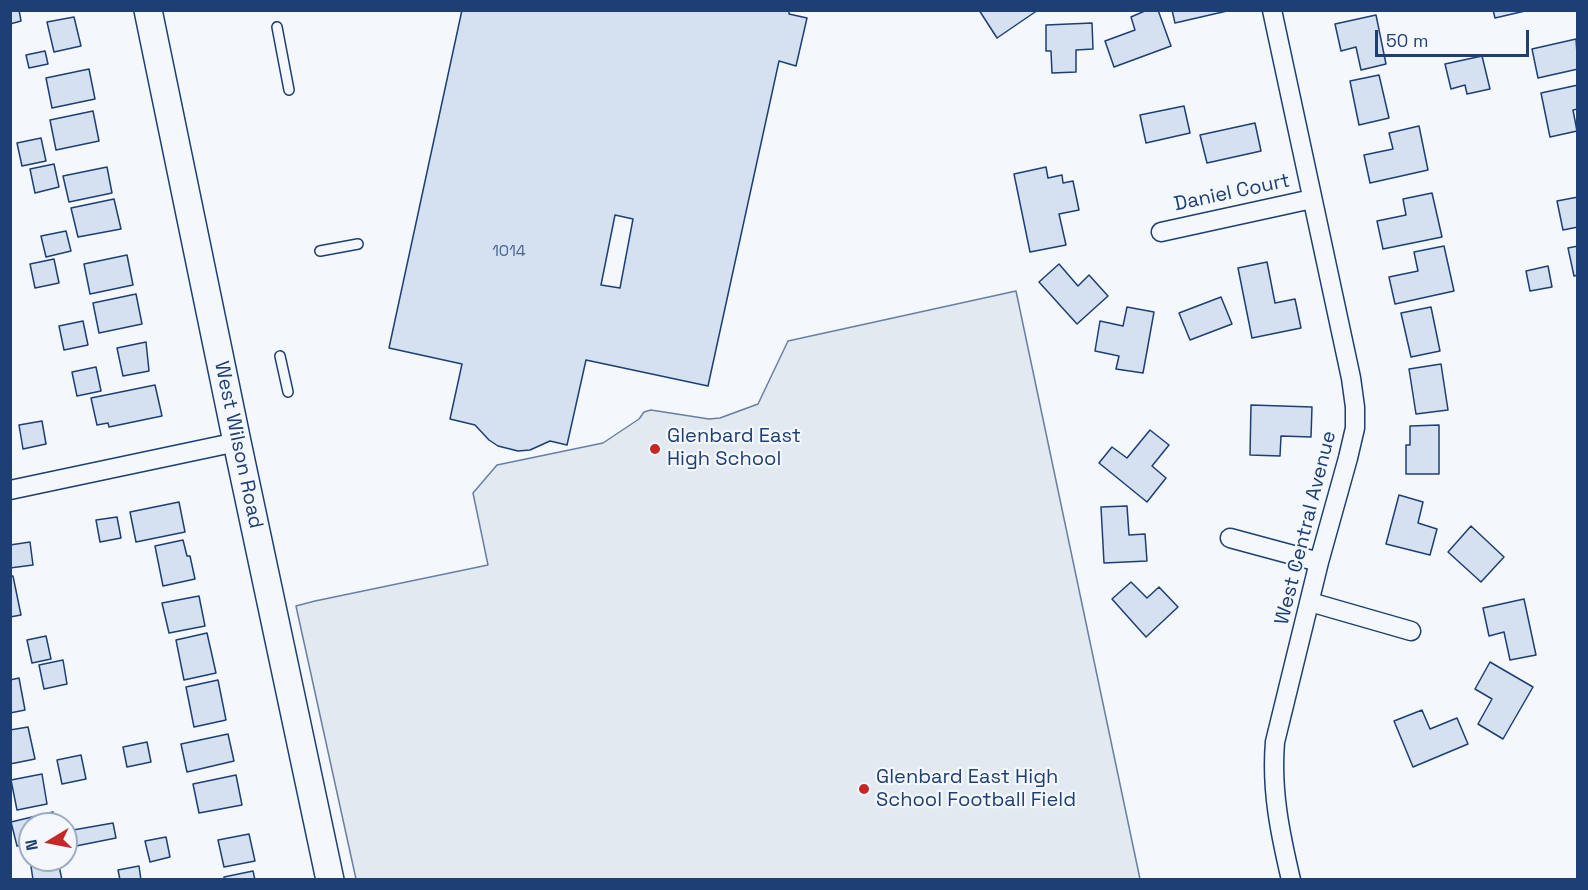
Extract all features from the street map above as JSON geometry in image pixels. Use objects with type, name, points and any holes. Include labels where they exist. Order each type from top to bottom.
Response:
[{"type":"street","name":"West Wilson Road","points":[[148,10],[330,879]]},
{"type":"street","name":"West Central Avenue","points":[[1272,10],[1351,378],[1355,407],[1355,428],[1348,458],[1319,562],[1279,724],[1273,769],[1277,819],[1291,879]]},
{"type":"street","name":"Daniel Court","points":[[1161,232],[1312,199]]},
{"type":"street","points":[[10,490],[237,442]]},
{"type":"street","points":[[1230,538],[1319,562]]},
{"type":"street","points":[[1310,602],[1411,631]]},
{"type":"lane","points":[[277,27],[289,90]]},
{"type":"lane","points":[[320,251],[358,244]]},
{"type":"lane","points":[[280,356],[288,392]]},
{"type":"shaded area","points":[[1016,291],[1140,879],[356,879],[296,606],[488,565],[473,493],[497,465],[603,443],[639,419],[644,412],[651,410],[709,419],[720,418],[758,404],[788,341]]},
{"type":"building","points":[[10,10],[19,10],[21,21],[10,24]]},
{"type":"building","name":"Glenbard East High School","points":[[462,10],[789,10],[789,14],[807,18],[796,66],[779,61],[708,386],[586,360],[567,445],[550,441],[530,450],[518,451],[498,446],[475,425],[450,419],[462,364],[389,348]],"holes":[[[615,215],[633,219],[620,288],[601,285]]]},
{"type":"building","points":[[979,10],[1038,10],[997,38]]},
{"type":"building","points":[[1147,10],[1158,10],[1171,46],[1114,67],[1105,41],[1135,30],[1131,17]]},
{"type":"building","points":[[1172,10],[1227,10],[1227,11],[1175,23]]},
{"type":"building","points":[[1493,10],[1525,10],[1525,11],[1495,18]]},
{"type":"building","points":[[1376,15],[1386,64],[1361,70],[1356,47],[1341,51],[1335,24]]},
{"type":"building","points":[[74,17],[81,46],[54,52],[47,22]]},
{"type":"building","points":[[1092,23],[1093,49],[1076,50],[1076,72],[1052,73],[1051,51],[1046,51],[1046,25]]},
{"type":"building","points":[[1576,39],[1578,69],[1538,78],[1532,49]]},
{"type":"building","points":[[45,51],[48,64],[29,68],[26,55]]},
{"type":"building","points":[[1482,56],[1490,89],[1467,94],[1465,85],[1451,89],[1445,64]]},
{"type":"building","points":[[89,69],[95,99],[52,108],[46,78]]},
{"type":"building","points":[[1379,75],[1389,118],[1359,125],[1350,81]]},
{"type":"building","points":[[1578,85],[1578,109],[1573,110],[1577,131],[1550,137],[1541,93]]},
{"type":"building","points":[[1184,106],[1190,133],[1146,143],[1140,115]]},
{"type":"building","points":[[93,111],[99,141],[56,150],[50,120]]},
{"type":"building","points":[[1255,123],[1261,151],[1207,163],[1200,135]]},
{"type":"building","points":[[1419,126],[1428,170],[1370,183],[1364,155],[1393,149],[1389,133]]},
{"type":"building","points":[[41,138],[46,161],[22,166],[17,143]]},
{"type":"building","points":[[54,164],[59,187],[35,193],[30,169]]},
{"type":"building","points":[[107,167],[112,193],[69,202],[63,176]]},
{"type":"building","points":[[1046,167],[1048,178],[1062,175],[1063,183],[1073,181],[1079,210],[1059,214],[1066,245],[1030,252],[1014,174]]},
{"type":"building","points":[[1432,193],[1442,237],[1383,249],[1377,221],[1406,215],[1403,199]]},
{"type":"building","points":[[1578,197],[1578,227],[1563,230],[1557,201]]},
{"type":"building","points":[[114,199],[121,229],[78,237],[71,208]]},
{"type":"building","points":[[66,231],[71,251],[46,257],[41,236]]},
{"type":"building","points":[[1444,246],[1454,291],[1395,304],[1389,277],[1418,271],[1414,252]]},
{"type":"building","points":[[1578,246],[1578,275],[1574,276],[1568,248]]},
{"type":"building","points":[[127,255],[133,285],[90,294],[84,264]]},
{"type":"building","points":[[54,259],[59,283],[35,288],[30,264]]},
{"type":"building","points":[[1267,262],[1275,303],[1295,299],[1301,328],[1252,338],[1238,268]]},
{"type":"building","points":[[1059,264],[1078,286],[1089,275],[1108,296],[1077,324],[1039,282]]},
{"type":"building","points":[[1548,266],[1552,287],[1530,291],[1526,271]]},
{"type":"building","points":[[136,294],[142,324],[99,333],[93,303]]},
{"type":"building","points":[[1221,297],[1232,324],[1190,340],[1179,313]]},
{"type":"building","points":[[1127,307],[1154,312],[1143,373],[1116,369],[1119,356],[1095,351],[1100,321],[1123,326]]},
{"type":"building","points":[[1431,307],[1440,351],[1411,357],[1401,313]]},
{"type":"building","points":[[83,321],[88,345],[64,350],[59,326]]},
{"type":"building","points":[[146,342],[149,371],[123,376],[117,348]]},
{"type":"building","points":[[1441,364],[1448,410],[1416,414],[1409,369]]},
{"type":"building","points":[[96,367],[101,391],[77,396],[72,372]]},
{"type":"building","points":[[155,385],[162,416],[109,427],[108,423],[97,425],[91,398]]},
{"type":"building","points":[[1251,405],[1312,407],[1311,437],[1281,436],[1280,456],[1250,455]]},
{"type":"building","points":[[42,421],[46,444],[23,449],[19,425]]},
{"type":"building","points":[[1439,425],[1439,474],[1406,474],[1406,445],[1410,445],[1410,426]]},
{"type":"building","points":[[1150,430],[1169,445],[1152,466],[1166,478],[1147,502],[1099,463],[1112,447],[1127,458]]},
{"type":"building","points":[[1399,495],[1423,502],[1418,523],[1437,529],[1430,555],[1386,544]]},
{"type":"building","points":[[179,502],[185,532],[136,542],[130,512]]},
{"type":"building","points":[[1127,506],[1129,535],[1145,534],[1147,561],[1104,563],[1101,507]]},
{"type":"building","points":[[117,517],[121,538],[100,542],[96,520]]},
{"type":"building","points":[[1471,526],[1504,557],[1481,582],[1448,552]]},
{"type":"building","points":[[183,540],[187,556],[190,556],[195,579],[163,586],[155,546]]},
{"type":"building","points":[[30,542],[33,565],[10,568],[10,545]]},
{"type":"building","points":[[10,576],[13,576],[21,615],[10,617]]},
{"type":"building","points":[[1131,582],[1147,598],[1159,587],[1178,607],[1146,637],[1112,599]]},
{"type":"building","points":[[199,596],[205,626],[169,633],[162,603]]},
{"type":"building","points":[[1524,599],[1536,655],[1510,660],[1504,632],[1489,636],[1483,608]]},
{"type":"building","points":[[207,633],[216,673],[184,680],[176,640]]},
{"type":"building","points":[[46,636],[51,659],[32,663],[27,640]]},
{"type":"building","points":[[63,660],[67,684],[44,689],[39,665]]},
{"type":"building","points":[[1490,662],[1533,687],[1503,739],[1478,724],[1492,699],[1475,689]]},
{"type":"building","points":[[19,678],[25,710],[10,713],[10,680]]},
{"type":"building","points":[[218,680],[226,720],[194,727],[186,687]]},
{"type":"building","points":[[1422,710],[1430,729],[1457,718],[1468,744],[1413,767],[1394,721]]},
{"type":"building","points":[[28,727],[35,759],[10,764],[10,730]]},
{"type":"building","points":[[228,734],[234,761],[187,772],[181,744]]},
{"type":"building","points":[[147,742],[151,762],[127,767],[123,747]]},
{"type":"building","points":[[81,755],[86,779],[62,784],[57,760]]},
{"type":"building","points":[[42,774],[47,804],[17,810],[11,780]]},
{"type":"building","points":[[236,775],[242,805],[199,813],[193,784]]},
{"type":"building","points":[[18,820],[18,846],[17,846],[11,822]]},
{"type":"building","points":[[113,823],[116,838],[78,846],[78,829]]},
{"type":"building","points":[[249,834],[255,861],[224,867],[218,840]]},
{"type":"building","points":[[166,837],[170,857],[150,862],[145,841]]},
{"type":"building","points":[[139,866],[141,880],[120,880],[118,870]]},
{"type":"building","points":[[253,871],[255,880],[224,880],[224,877]]},
{"type":"building","points":[[32,872],[60,872],[62,880],[33,880]]},
{"type":"place","name":"Glenbard East High School","points":[[655,449]]},
{"type":"place","name":"Glenbard East High School Football Field","points":[[864,789]]}]
